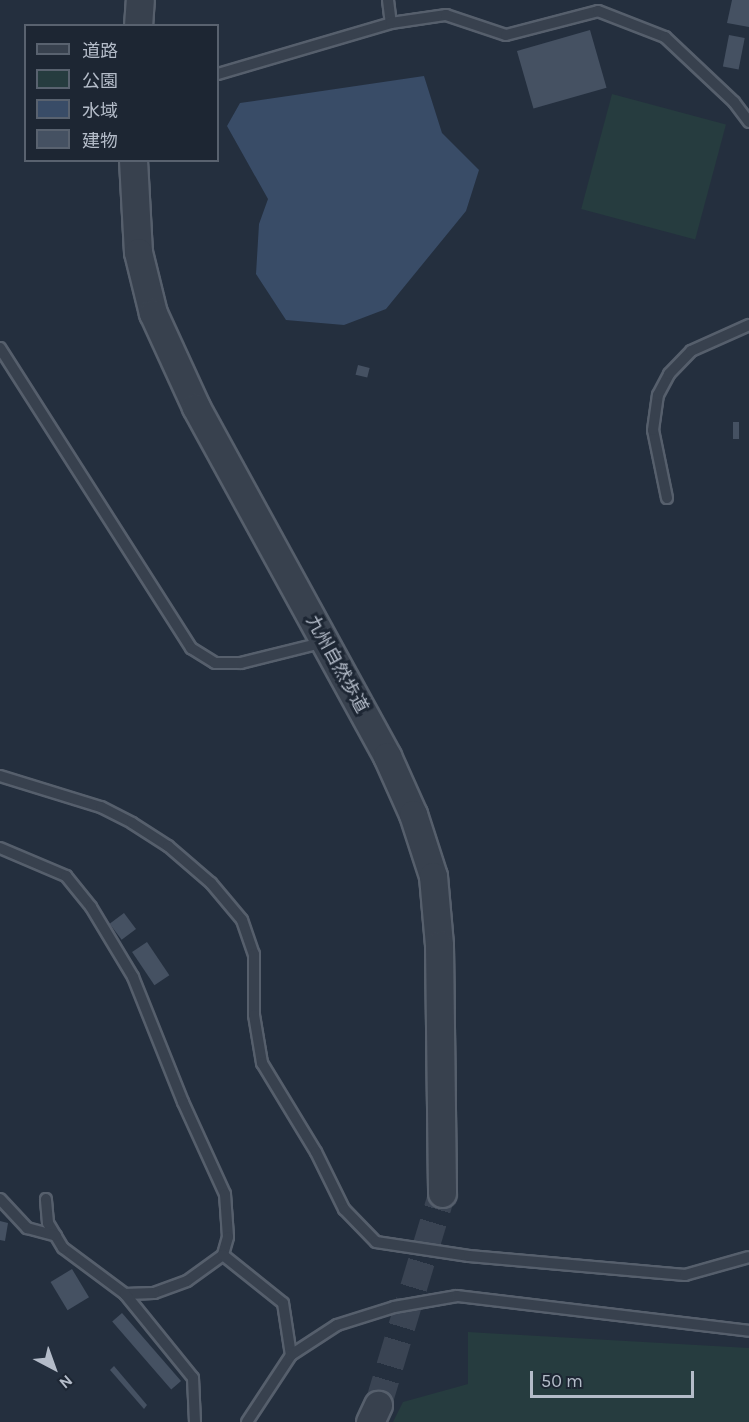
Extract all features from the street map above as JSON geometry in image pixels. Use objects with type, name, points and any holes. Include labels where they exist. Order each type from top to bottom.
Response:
[{"type":"street","points":[[138,24],[140,0]]},
{"type":"street","name":"九州自然歩道","points":[[133,162],[138,252],[153,313],[196,407],[392,766],[413,814],[433,876],[439,945],[442,1193]]},
{"type":"lane","points":[[388,0],[391,23]]},
{"type":"lane","points":[[219,74],[391,23],[446,15],[506,35],[598,11],[665,37],[734,102],[749,122]]},
{"type":"lane","points":[[667,498],[653,430],[658,395],[669,374],[691,351],[749,325]]},
{"type":"lane","points":[[0,348],[191,648],[215,663],[241,663],[325,642]]},
{"type":"lane","points":[[0,776],[101,807],[132,823],[168,846],[203,875],[242,920],[254,954],[254,1015],[262,1063],[316,1152],[344,1209],[376,1242],[469,1256],[685,1275],[749,1257]]},
{"type":"lane","points":[[0,848],[66,876],[91,907],[133,977],[183,1102],[225,1194],[228,1237],[223,1255],[187,1281],[154,1293],[125,1294]]},
{"type":"lane","points":[[0,1199],[27,1227],[56,1236]]},
{"type":"lane","points":[[46,1199],[48,1223],[63,1248],[125,1294],[193,1378],[195,1422]]},
{"type":"lane","points":[[223,1255],[283,1303],[291,1355]]},
{"type":"lane","points":[[247,1422],[291,1355],[337,1325],[394,1307],[457,1296],[749,1331]]},
{"type":"green space","points":[[612,94],[726,125],[695,239],[581,209]]},
{"type":"green space","points":[[468,1332],[749,1348],[749,1422],[393,1422],[403,1402],[468,1384]]},
{"type":"water","points":[[424,76],[442,133],[479,170],[466,211],[386,309],[344,325],[286,320],[256,274],[259,224],[268,199],[227,126],[240,103]]},
{"type":"building","points":[[732,0],[749,0],[749,27],[727,23]]},
{"type":"building","points":[[590,30],[607,88],[533,109],[517,51]]},
{"type":"building","points":[[729,35],[745,38],[739,69],[723,66]]},
{"type":"building","points":[[358,365],[370,368],[367,378],[356,375]]},
{"type":"building","points":[[733,422],[739,422],[739,439],[733,439]]},
{"type":"building","points":[[124,913],[136,929],[122,940],[110,924]]},
{"type":"building","points":[[147,942],[169,975],[154,985],[132,952]]},
{"type":"building","points":[[0,1221],[8,1223],[5,1241],[0,1240]]},
{"type":"building","points":[[72,1269],[89,1297],[68,1310],[51,1282]]},
{"type":"building","points":[[122,1313],[181,1381],[171,1389],[112,1322]]},
{"type":"building","points":[[114,1366],[147,1405],[144,1409],[110,1370]]},
{"type":"tunnel","points":[[378,1405],[442,1193]]}]
